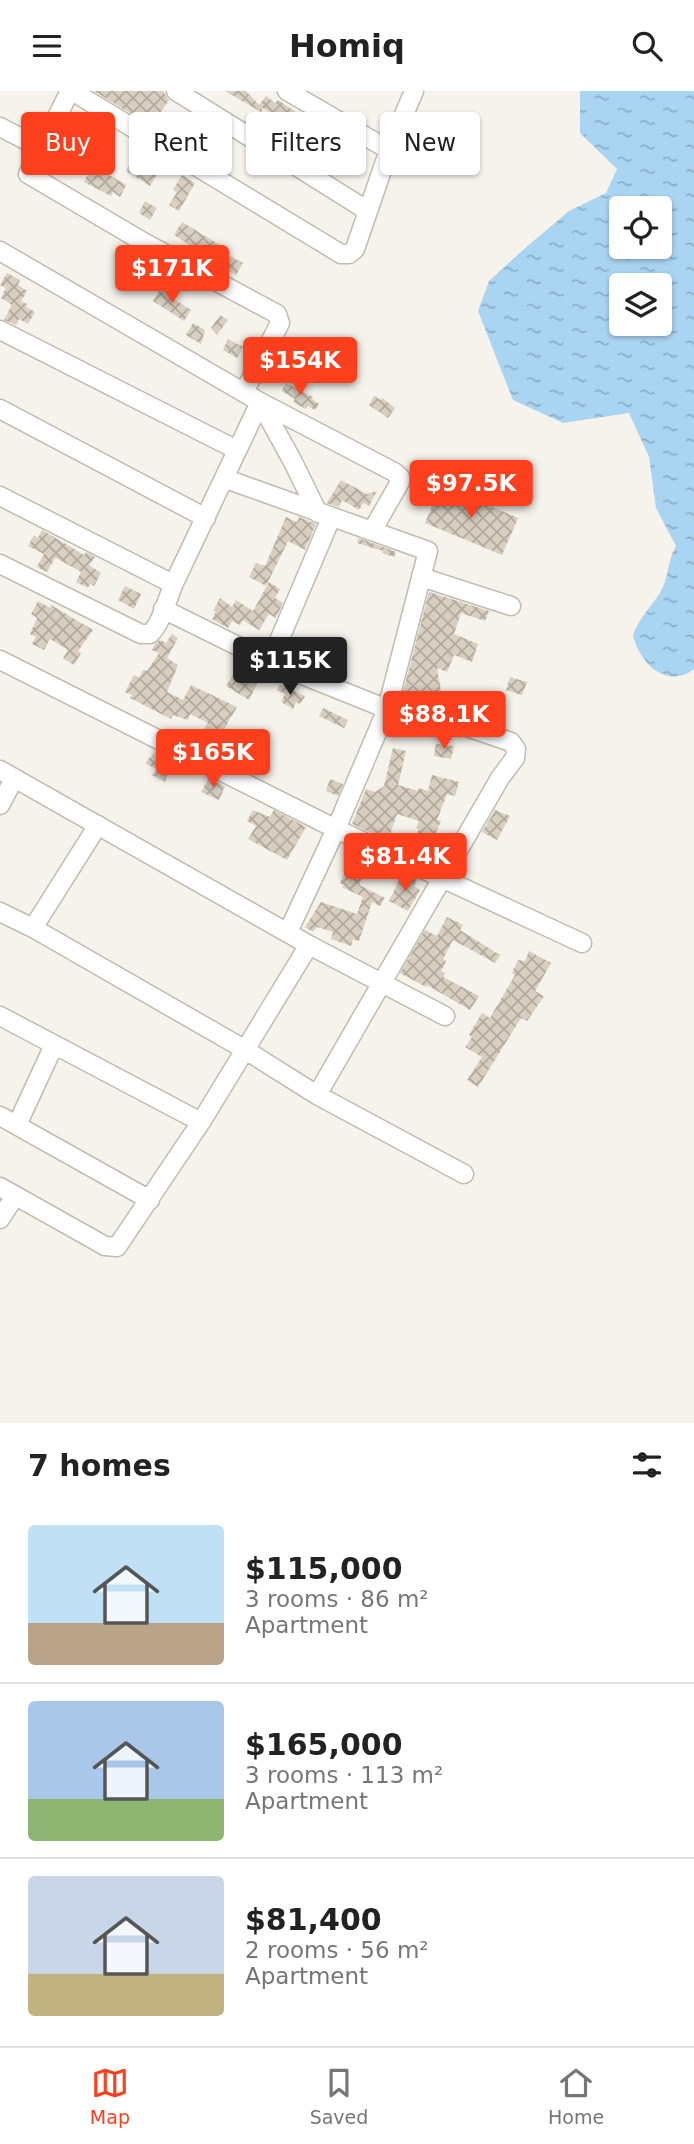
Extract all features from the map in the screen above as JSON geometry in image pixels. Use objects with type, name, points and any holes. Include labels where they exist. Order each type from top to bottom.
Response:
[{"type":"street","points":[[60,112],[71,91],[341,254],[349,254],[355,249],[380,175]]},
{"type":"street","points":[[176,91],[368,211]]},
{"type":"street","points":[[287,91],[380,145]]},
{"type":"street","points":[[405,112],[414,91]]},
{"type":"street","points":[[0,127],[21,138]]},
{"type":"street","points":[[0,564],[141,634],[150,634],[156,628],[173,584],[226,479],[279,323],[277,314],[145,243],[30,175]]},
{"type":"street","points":[[0,273],[5,253],[252,397],[400,477],[400,482],[372,531]]},
{"type":"street","points":[[0,330],[237,450]]},
{"type":"street","points":[[252,397],[324,516]]},
{"type":"street","points":[[0,408],[206,518]]},
{"type":"street","points":[[226,479],[428,551],[387,709],[288,932]]},
{"type":"street","points":[[2,501],[173,584]]},
{"type":"street","points":[[270,662],[324,516]]},
{"type":"street","points":[[421,577],[512,606]]},
{"type":"street","points":[[163,610],[270,662],[387,709],[467,727],[511,742],[516,749],[514,758],[317,1095]]},
{"type":"street","points":[[0,660],[336,829],[582,943]]},
{"type":"street","points":[[0,805],[7,775],[309,945],[445,1016]]},
{"type":"street","points":[[33,928],[97,825]]},
{"type":"street","points":[[0,912],[33,928],[244,1049],[317,1095],[464,1174]]},
{"type":"street","points":[[0,1219],[7,1191],[105,1246],[117,1247],[201,1122],[309,945]]},
{"type":"street","points":[[0,1016],[201,1122]]},
{"type":"street","points":[[17,1125],[54,1045]]},
{"type":"street","points":[[0,1116],[150,1200]]},
{"type":"water","points":[[580,91],[694,91],[694,669],[684,675],[664,675],[648,664],[633,635],[663,587],[676,546],[656,508],[649,457],[629,413],[563,423],[513,400],[478,311],[489,281],[569,211],[606,193],[617,169],[580,133]]},
{"type":"building","points":[[94,91],[163,91],[169,100],[161,112],[129,112]]},
{"type":"building","points":[[225,91],[246,91],[259,105],[266,96],[275,103],[278,100],[296,112],[269,112],[261,107],[261,112]]},
{"type":"building","points":[[88,175],[110,175],[126,185],[120,197],[113,192],[111,196],[84,182]]},
{"type":"building","points":[[132,175],[157,175],[150,186]]},
{"type":"building","points":[[182,175],[195,183],[179,211],[169,205],[177,192],[173,190]]},
{"type":"building","points":[[145,201],[157,208],[150,220],[139,213]]},
{"type":"building","points":[[182,222],[220,245],[213,256],[200,248],[199,251],[174,235]]},
{"type":"building","points":[[228,255],[243,263],[236,275],[221,267]]},
{"type":"building","points":[[7,273],[20,280],[18,285],[27,291],[21,301],[35,312],[28,324],[19,319],[16,325],[4,320],[12,305],[1,298],[6,288],[0,285]]},
{"type":"building","points":[[160,290],[191,310],[184,321],[153,301]]},
{"type":"building","points":[[220,315],[228,320],[217,335],[211,328]]},
{"type":"building","points":[[193,323],[205,330],[201,344],[186,335]]},
{"type":"building","points":[[228,339],[243,347],[237,358],[223,350]]},
{"type":"building","points":[[317,347],[330,353],[324,364],[312,358]]},
{"type":"building","points":[[286,383],[313,397],[319,404],[315,410],[308,406],[306,409],[293,402],[295,399],[282,391]]},
{"type":"building","points":[[374,396],[381,400],[382,398],[395,408],[388,418],[369,405]]},
{"type":"building","points":[[341,480],[367,494],[377,491],[369,506],[363,503],[359,510],[342,500],[339,507],[327,503]]},
{"type":"building","points":[[441,485],[518,518],[502,555],[425,523]]},
{"type":"building","points":[[286,517],[297,522],[299,517],[316,524],[305,550],[288,541],[266,586],[249,577],[256,563],[265,566]]},
{"type":"building","points":[[42,530],[84,555],[86,552],[95,557],[89,565],[101,573],[94,586],[90,584],[88,588],[76,582],[81,572],[55,558],[47,572],[37,567],[44,554],[28,546],[34,535],[38,538]]},
{"type":"building","points":[[359,538],[396,552],[394,557],[357,543]]},
{"type":"building","points":[[269,582],[280,589],[275,598],[283,603],[276,618],[269,614],[259,630],[243,620],[240,625],[232,621],[228,628],[212,619],[220,598],[232,607],[236,600],[253,611]]},
{"type":"building","points":[[125,586],[141,594],[134,609],[118,600]]},
{"type":"building","points":[[429,592],[489,611],[485,621],[461,613],[454,634],[478,644],[472,662],[454,655],[447,672],[437,668],[441,691],[478,699],[476,707],[481,709],[479,715],[503,721],[501,727],[470,716],[401,700]]},
{"type":"building","points":[[38,601],[50,608],[51,605],[93,630],[78,651],[81,653],[74,665],[63,658],[68,650],[50,639],[44,650],[32,644],[36,637],[30,634],[37,618],[31,614]]},
{"type":"building","points":[[172,634],[178,638],[167,658],[178,665],[167,692],[183,700],[191,685],[237,707],[219,738],[203,731],[208,723],[190,714],[188,720],[173,715],[171,719],[130,698],[132,695],[125,692],[134,675],[139,678],[143,670],[147,671],[159,653],[152,650],[155,644],[160,640],[166,643]]},
{"type":"building","points":[[241,661],[263,671],[249,700],[226,686]]},
{"type":"building","points":[[510,677],[527,682],[522,695],[506,690]]},
{"type":"building","points":[[280,684],[305,696],[300,704],[296,702],[293,709],[281,702],[285,694],[277,690]]},
{"type":"building","points":[[323,708],[348,720],[344,728],[319,716]]},
{"type":"building","points":[[436,744],[454,746],[451,759],[434,756]]},
{"type":"building","points":[[393,748],[406,751],[398,785],[428,791],[432,775],[459,782],[455,796],[447,794],[437,820],[441,821],[428,850],[413,843],[419,829],[416,828],[419,821],[397,814],[388,840],[352,824],[366,789],[375,792],[384,786]]},
{"type":"building","points":[[156,751],[172,759],[165,782],[152,775],[156,769],[145,763]]},
{"type":"building","points":[[209,778],[225,786],[219,800],[201,792]]},
{"type":"building","points":[[330,779],[343,784],[338,796],[326,791]]},
{"type":"building","points":[[253,810],[270,817],[274,810],[306,827],[287,860],[248,839],[256,826],[247,821]]},
{"type":"building","points":[[495,810],[510,816],[497,840],[482,832]]},
{"type":"building","points":[[348,864],[365,871],[359,885],[385,898],[380,906],[372,902],[359,941],[353,939],[351,946],[331,939],[333,932],[317,927],[313,932],[305,927],[321,902],[357,914],[363,897],[342,887],[344,885],[340,883]]},
{"type":"building","points":[[403,873],[417,880],[414,886],[420,890],[408,911],[389,901]]},
{"type":"building","points":[[447,917],[463,925],[460,930],[500,955],[495,963],[453,940],[443,959],[446,961],[441,971],[445,973],[443,977],[479,996],[470,1010],[400,973],[425,930],[437,936]]},
{"type":"building","points":[[529,951],[551,963],[535,991],[544,996],[527,1021],[521,1018],[478,1087],[467,1080],[482,1057],[465,1047],[472,1037],[469,1035],[482,1013],[490,1018],[515,975],[512,973],[518,960],[525,961]]}]
